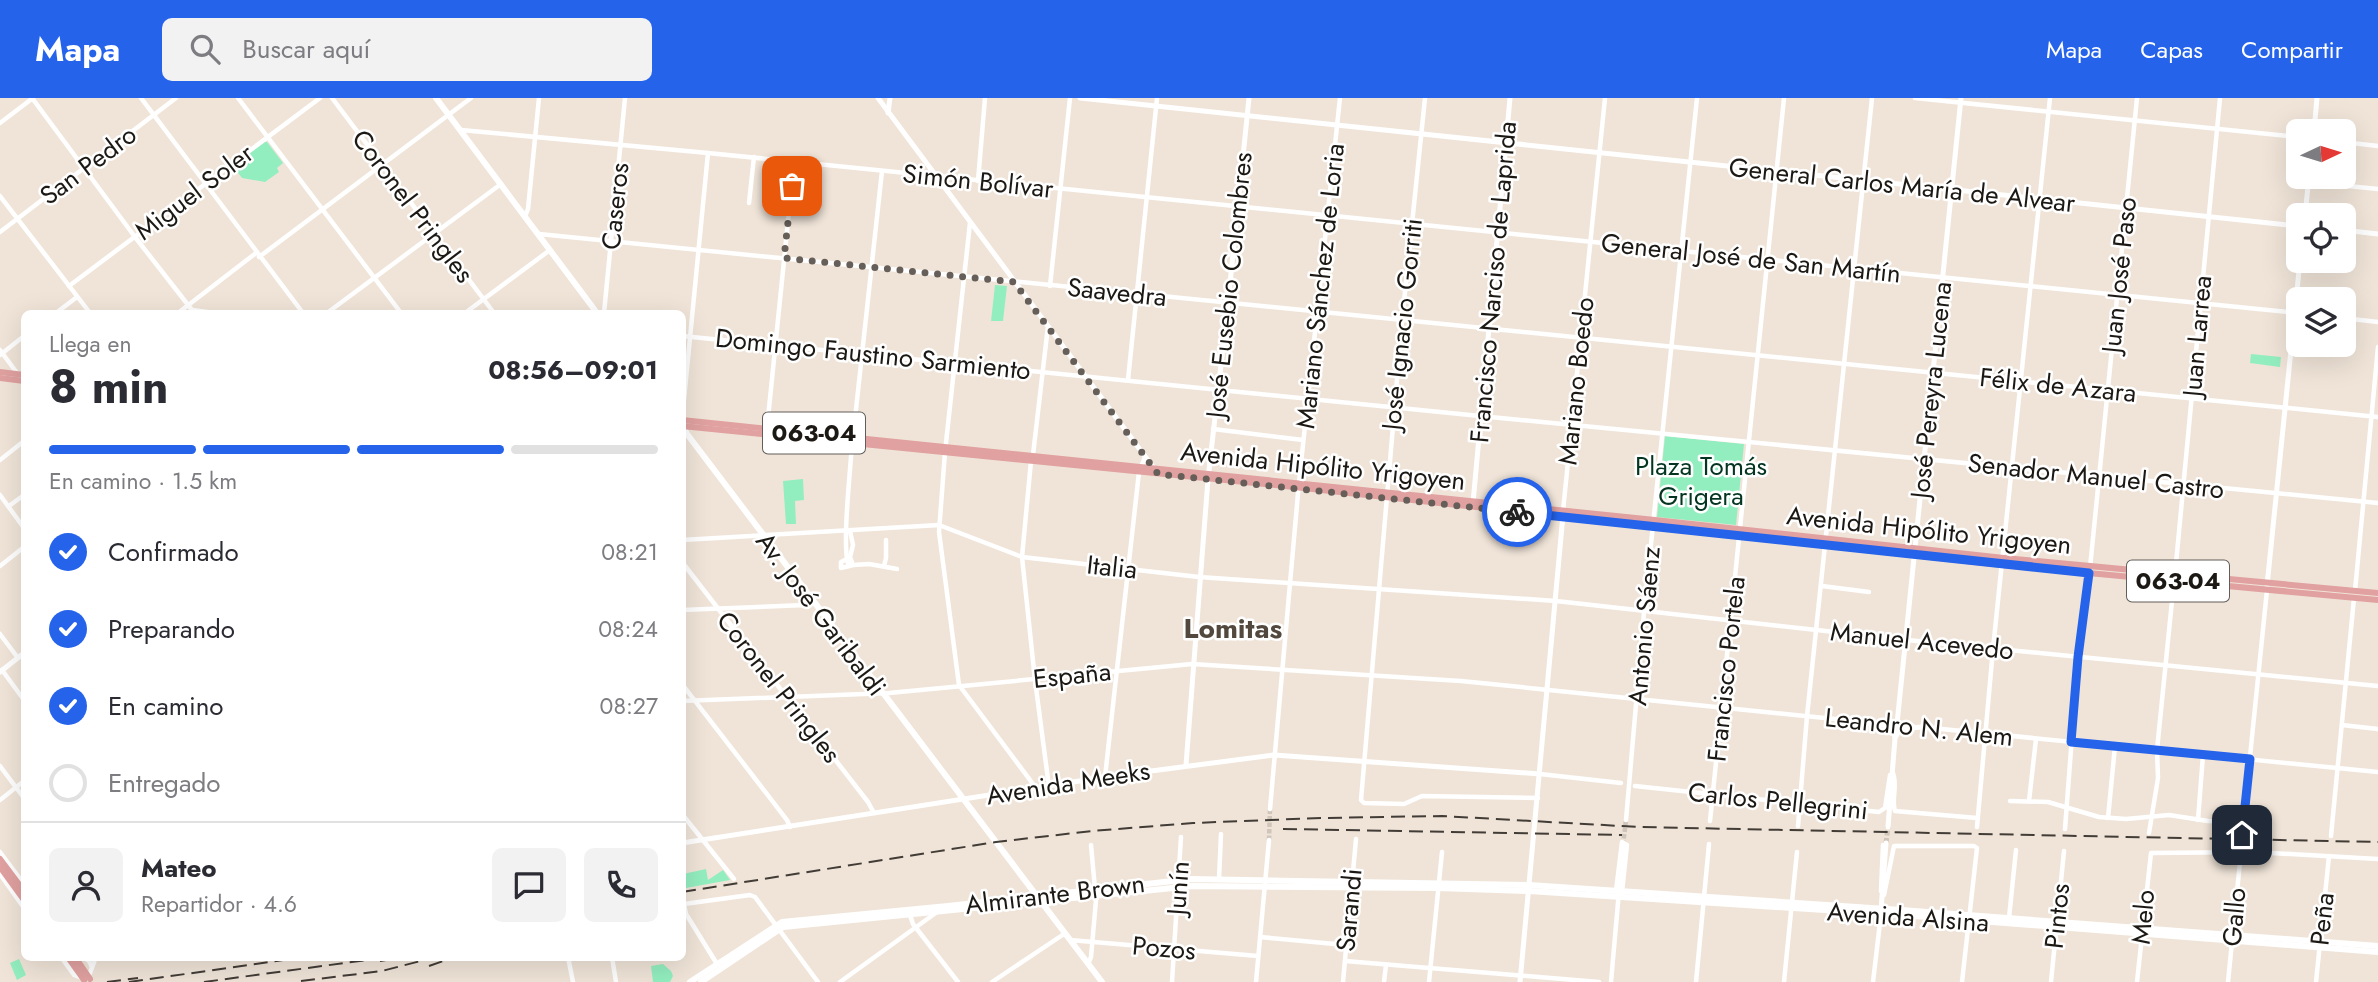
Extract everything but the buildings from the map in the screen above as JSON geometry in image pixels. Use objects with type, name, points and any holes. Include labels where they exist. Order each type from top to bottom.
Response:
[{"type":"main road","points":[[436,98],[595,310]]},
{"type":"main road","points":[[0,372],[21,379]]},
{"type":"main road","points":[[0,378],[21,380]]},
{"type":"main road","name":"Avenida Hipólito Yrigoyen","points":[[686,420],[853,440]]},
{"type":"main road","name":"Avenida Hipólito Yrigoyen","points":[[686,426],[853,440],[1298,485],[2090,570],[2355,594],[2378,593]]},
{"type":"main road","name":"Av. José Garibaldi","points":[[686,430],[762,536],[1102,982]]},
{"type":"main road","name":"Avenida Hipólito Yrigoyen","points":[[2355,594],[2378,600]]},
{"type":"main road","points":[[0,859],[21,887]]},
{"type":"main road","points":[[0,867],[21,896]]},
{"type":"main road","name":"Almirante Brown","points":[[910,913],[1219,879],[1266,883]]},
{"type":"main road","name":"Almirante Brown","points":[[1178,883],[1439,885]]},
{"type":"main road","name":"Avenida Alsina","points":[[1439,885],[1619,893],[2142,932],[2378,946]]},
{"type":"main road","name":"Almirante Brown","points":[[690,982],[708,977],[717,964],[777,927],[1038,899]]},
{"type":"main road","name":"Avenida Alsina","points":[[1792,906],[1873,908],[1881,911],[1891,909],[1968,918],[2009,918],[2056,925]]},
{"type":"main road","name":"Almirante Brown","points":[[701,982],[777,927]]},
{"type":"main road","name":"Avenida Alsina","points":[[2320,944],[2378,952]]},
{"type":"main road","points":[[71,961],[87,980]]},
{"type":"main road","points":[[77,961],[87,980]]},
{"type":"street","points":[[0,123],[32,98],[190,310],[258,255],[323,210],[471,98]]},
{"type":"street","points":[[141,98],[301,310]]},
{"type":"street","name":"San Pedro","points":[[0,232],[176,98]]},
{"type":"street","points":[[239,98],[399,310]]},
{"type":"street","name":"Miguel Soler","points":[[69,286],[320,98]]},
{"type":"street","name":"Coronel Pringles","points":[[332,98],[493,310]]},
{"type":"street","points":[[525,216],[528,209],[539,98]]},
{"type":"street","name":"Caseros","points":[[604,310],[625,98]]},
{"type":"street","points":[[878,98],[1156,471]]},
{"type":"street","points":[[888,113],[890,98]]},
{"type":"street","points":[[978,181],[985,98]]},
{"type":"street","points":[[1050,286],[1070,98]]},
{"type":"street","name":"General Carlos María de Alvear","points":[[1080,98],[2286,225]]},
{"type":"street","points":[[1128,380],[1157,98]]},
{"type":"street","name":"José Eusebio Colombres","points":[[1186,765],[1208,476],[1249,98]]},
{"type":"street","name":"Mariano Sánchez de Loria","points":[[1270,808],[1298,485],[1340,98]]},
{"type":"street","name":"José Ignacio Gorriti","points":[[1425,98],[1386,495],[1361,800],[1364,803],[1404,804],[1419,796],[1539,798]]},
{"type":"street","name":"Francisco Narciso de Laprida","points":[[1473,504],[1510,98]]},
{"type":"street","name":"Mariano Boedo","points":[[1521,979],[1563,513],[1605,98]]},
{"type":"street","name":"Antonio Sáenz","points":[[1626,820],[1644,612],[1697,98]]},
{"type":"street","name":"Francisco Portela","points":[[1710,821],[1784,98]]},
{"type":"street","points":[[1798,826],[1807,716],[1872,98]]},
{"type":"street","points":[[1915,98],[1961,100],[2286,137]]},
{"type":"street","points":[[1977,827],[1984,733],[2050,98]]},
{"type":"street","name":"Juan José Paso","points":[[2065,829],[2078,657],[2090,570],[2137,98]]},
{"type":"street","name":"Juan Larrea","points":[[2149,833],[2158,778],[2157,750],[2220,98]]},
{"type":"street","points":[[2315,119],[2317,98]]},
{"type":"street","name":"José Pereyra Lucena","points":[[1898,724],[1961,100]]},
{"type":"street","name":"Simón Bolívar","points":[[460,130],[1497,233]]},
{"type":"street","points":[[2356,143],[2378,146]]},
{"type":"street","points":[[686,383],[708,153]]},
{"type":"street","points":[[749,203],[754,158]]},
{"type":"street","points":[[767,429],[794,162]]},
{"type":"street","points":[[851,566],[846,559],[853,440],[882,171]]},
{"type":"street","points":[[331,310],[501,184]]},
{"type":"street","points":[[2356,186],[2378,189]]},
{"type":"street","points":[[0,196],[88,310]]},
{"type":"street","points":[[971,223],[939,525],[959,685],[1037,789]]},
{"type":"street","points":[[2356,231],[2378,234]]},
{"type":"street","name":"General José de San Martín","points":[[1497,233],[2286,312]]},
{"type":"street","name":"Saavedra","points":[[538,234],[1488,330]]},
{"type":"street","points":[[469,310],[550,250]]},
{"type":"street","points":[[60,310],[77,297]]},
{"type":"street","points":[[2356,319],[2378,321]]},
{"type":"street","points":[[1048,326],[1023,557],[1049,787]]},
{"type":"street","name":"Félix de Azara","points":[[1488,330],[2375,416]]},
{"type":"street","name":"Domingo Faustino Sarmiento","points":[[686,336],[1480,416]]},
{"type":"street","points":[[21,338],[1,353],[21,378]]},
{"type":"street","points":[[2331,836],[2363,501],[2375,416],[2378,347]]},
{"type":"street","points":[[2242,835],[2291,357]]},
{"type":"street","name":"Senador Manuel Castro","points":[[1480,416],[2378,503]]},
{"type":"street","points":[[1213,429],[1303,440]]},
{"type":"street","points":[[0,460],[21,443]]},
{"type":"street","points":[[1105,777],[1140,469],[1145,457]]},
{"type":"street","points":[[0,495],[21,524]]},
{"type":"street","points":[[9,506],[21,497]]},
{"type":"street","name":"Italia","points":[[686,540],[939,525],[1023,557],[1199,577],[1467,596]]},
{"type":"street","points":[[848,531],[853,545],[851,566]]},
{"type":"street","points":[[884,566],[886,540]]},
{"type":"street","points":[[0,566],[21,549]]},
{"type":"street","points":[[851,566],[869,564],[897,569]]},
{"type":"street","name":"Coronel Pringles","points":[[686,567],[874,813]]},
{"type":"street","points":[[1822,586],[1869,592]]},
{"type":"street","name":"Manuel Acevedo","points":[[1467,596],[1556,601],[1993,649],[2378,685]]},
{"type":"street","points":[[686,610],[813,603]]},
{"type":"street","points":[[0,634],[18,658]]},
{"type":"street","points":[[21,656],[1,671],[21,696]]},
{"type":"street","name":"España","points":[[686,701],[882,693],[1192,664],[1461,681]]},
{"type":"street","name":"Leandro N. Alem","points":[[1461,681],[1638,701],[2378,772]]},
{"type":"street","points":[[686,689],[790,827]]},
{"type":"street","points":[[1874,723],[1893,730],[1895,738],[1888,827]]},
{"type":"street","points":[[2342,726],[2378,729]]},
{"type":"street","points":[[1895,738],[1900,729],[1922,727]]},
{"type":"street","points":[[2029,801],[2036,739]]},
{"type":"street","points":[[2108,818],[2115,746]]},
{"type":"street","name":"Avenida Meeks","points":[[686,842],[1105,777],[1274,755],[1541,774]]},
{"type":"street","points":[[2198,820],[2203,755]]},
{"type":"street","points":[[0,766],[21,794]]},
{"type":"street","name":"Carlos Pellegrini","points":[[1635,786],[1882,811],[1893,771]]},
{"type":"street","name":"Carlos Pellegrini","points":[[1893,771],[1896,779],[1895,811],[1977,818]]},
{"type":"street","points":[[1541,774],[1621,783],[1627,783],[1630,779],[1635,786],[1631,792],[1628,822],[1625,823],[1627,790],[1621,783]]},
{"type":"street","points":[[0,800],[21,784]]},
{"type":"street","points":[[2010,801],[2048,802],[2108,818],[2169,815],[2198,820],[2243,822]]},
{"type":"street","points":[[686,819],[734,880]]},
{"type":"street","points":[[1219,879],[1221,834]]},
{"type":"street","name":"Junín","points":[[1172,982],[1181,836]]},
{"type":"street","name":"Sarandi","points":[[1343,982],[1356,839]]},
{"type":"street","points":[[1256,982],[1269,840]]},
{"type":"street","points":[[1622,842],[1627,845],[1619,893],[1622,842]]},
{"type":"street","points":[[1696,982],[1709,844]]},
{"type":"street","points":[[1874,982],[1885,844]]},
{"type":"street","points":[[1088,964],[1095,892],[1091,845]]},
{"type":"street","points":[[1873,908],[1882,900],[1888,882],[1892,848],[1898,845],[1977,848],[1962,982]]},
{"type":"street","points":[[1611,982],[1623,846]]},
{"type":"street","points":[[2009,918],[2016,850]]},
{"type":"street","name":"Pintos","points":[[2051,982],[2064,851]]},
{"type":"street","points":[[0,852],[21,880]]},
{"type":"street","points":[[1429,982],[1442,852]]},
{"type":"street","points":[[1784,982],[1797,852]]},
{"type":"street","points":[[2241,852],[2378,859]]},
{"type":"street","name":"Melo","points":[[2137,982],[2151,853],[2241,852]]},
{"type":"street","name":"Gallo","points":[[2228,982],[2241,852]]},
{"type":"street","name":"Peña","points":[[2316,982],[2329,856]]},
{"type":"street","points":[[0,874],[21,904]]},
{"type":"street","points":[[686,904],[750,895],[755,897],[818,982]]},
{"type":"street","points":[[1882,900],[1891,909]]},
{"type":"street","points":[[840,982],[937,912]]},
{"type":"street","points":[[910,913],[917,928],[958,982]]},
{"type":"street","points":[[686,914],[717,964]]},
{"type":"street","points":[[992,982],[1064,934]]},
{"type":"street","points":[[1260,937],[1346,945]]},
{"type":"street","name":"Pozos","points":[[1069,940],[1258,956]]},
{"type":"street","points":[[64,961],[79,978],[85,978],[94,961]]},
{"type":"street","points":[[89,961],[92,967]]},
{"type":"street","points":[[569,961],[573,982]]},
{"type":"street","points":[[612,961],[616,982]]},
{"type":"street","points":[[1345,961],[1521,979],[1599,982]]},
{"type":"street","points":[[1384,982],[1386,965]]},
{"type":"green space","points":[[267,142],[283,163],[277,168],[279,172],[265,182],[242,178],[232,165]]},
{"type":"green space","points":[[995,285],[1007,286],[1003,321],[991,321]]},
{"type":"green space","points":[[2251,354],[2281,357],[2280,367],[2250,363]]},
{"type":"green space","name":"Plaza Tomás Grigera","points":[[1665,436],[1744,444],[1736,525],[1657,517]]},
{"type":"green space","points":[[803,479],[804,500],[795,501],[796,524],[786,524],[783,481]]},
{"type":"green space","points":[[706,869],[708,880],[723,870],[730,880],[686,888],[686,873]]},
{"type":"green space","points":[[19,959],[26,975],[17,980],[10,963]]},
{"type":"green space","points":[[663,964],[673,976],[670,982],[653,982],[651,966]]},
{"type":"tunnel","points":[[1269,840],[1270,809]]},
{"type":"tunnel","points":[[1623,845],[1626,820]]},
{"type":"tunnel","points":[[1886,843],[1888,827]]},
{"type":"railway","points":[[686,891],[996,842],[1193,823],[1321,818],[1442,816],[1639,827],[2378,842]]},
{"type":"railway","points":[[1283,829],[1622,835]]},
{"type":"railway","points":[[129,982],[277,961]]},
{"type":"railway","points":[[204,982],[359,961]]},
{"type":"railway","points":[[301,981],[382,971],[421,961]]},
{"type":"railway","points":[[429,966],[443,961]]},
{"type":"railway","points":[[107,982],[138,978]]},
{"type":"way so far","points":[[792,186],[784,258],[1014,282],[1158,474],[1517,512]]},
{"type":"district","name":"Lomitas","points":[[1233,628]]},
{"type":"route","points":[[1517,512],[2089,573],[2071,742],[2250,759],[2242,835]]}]
